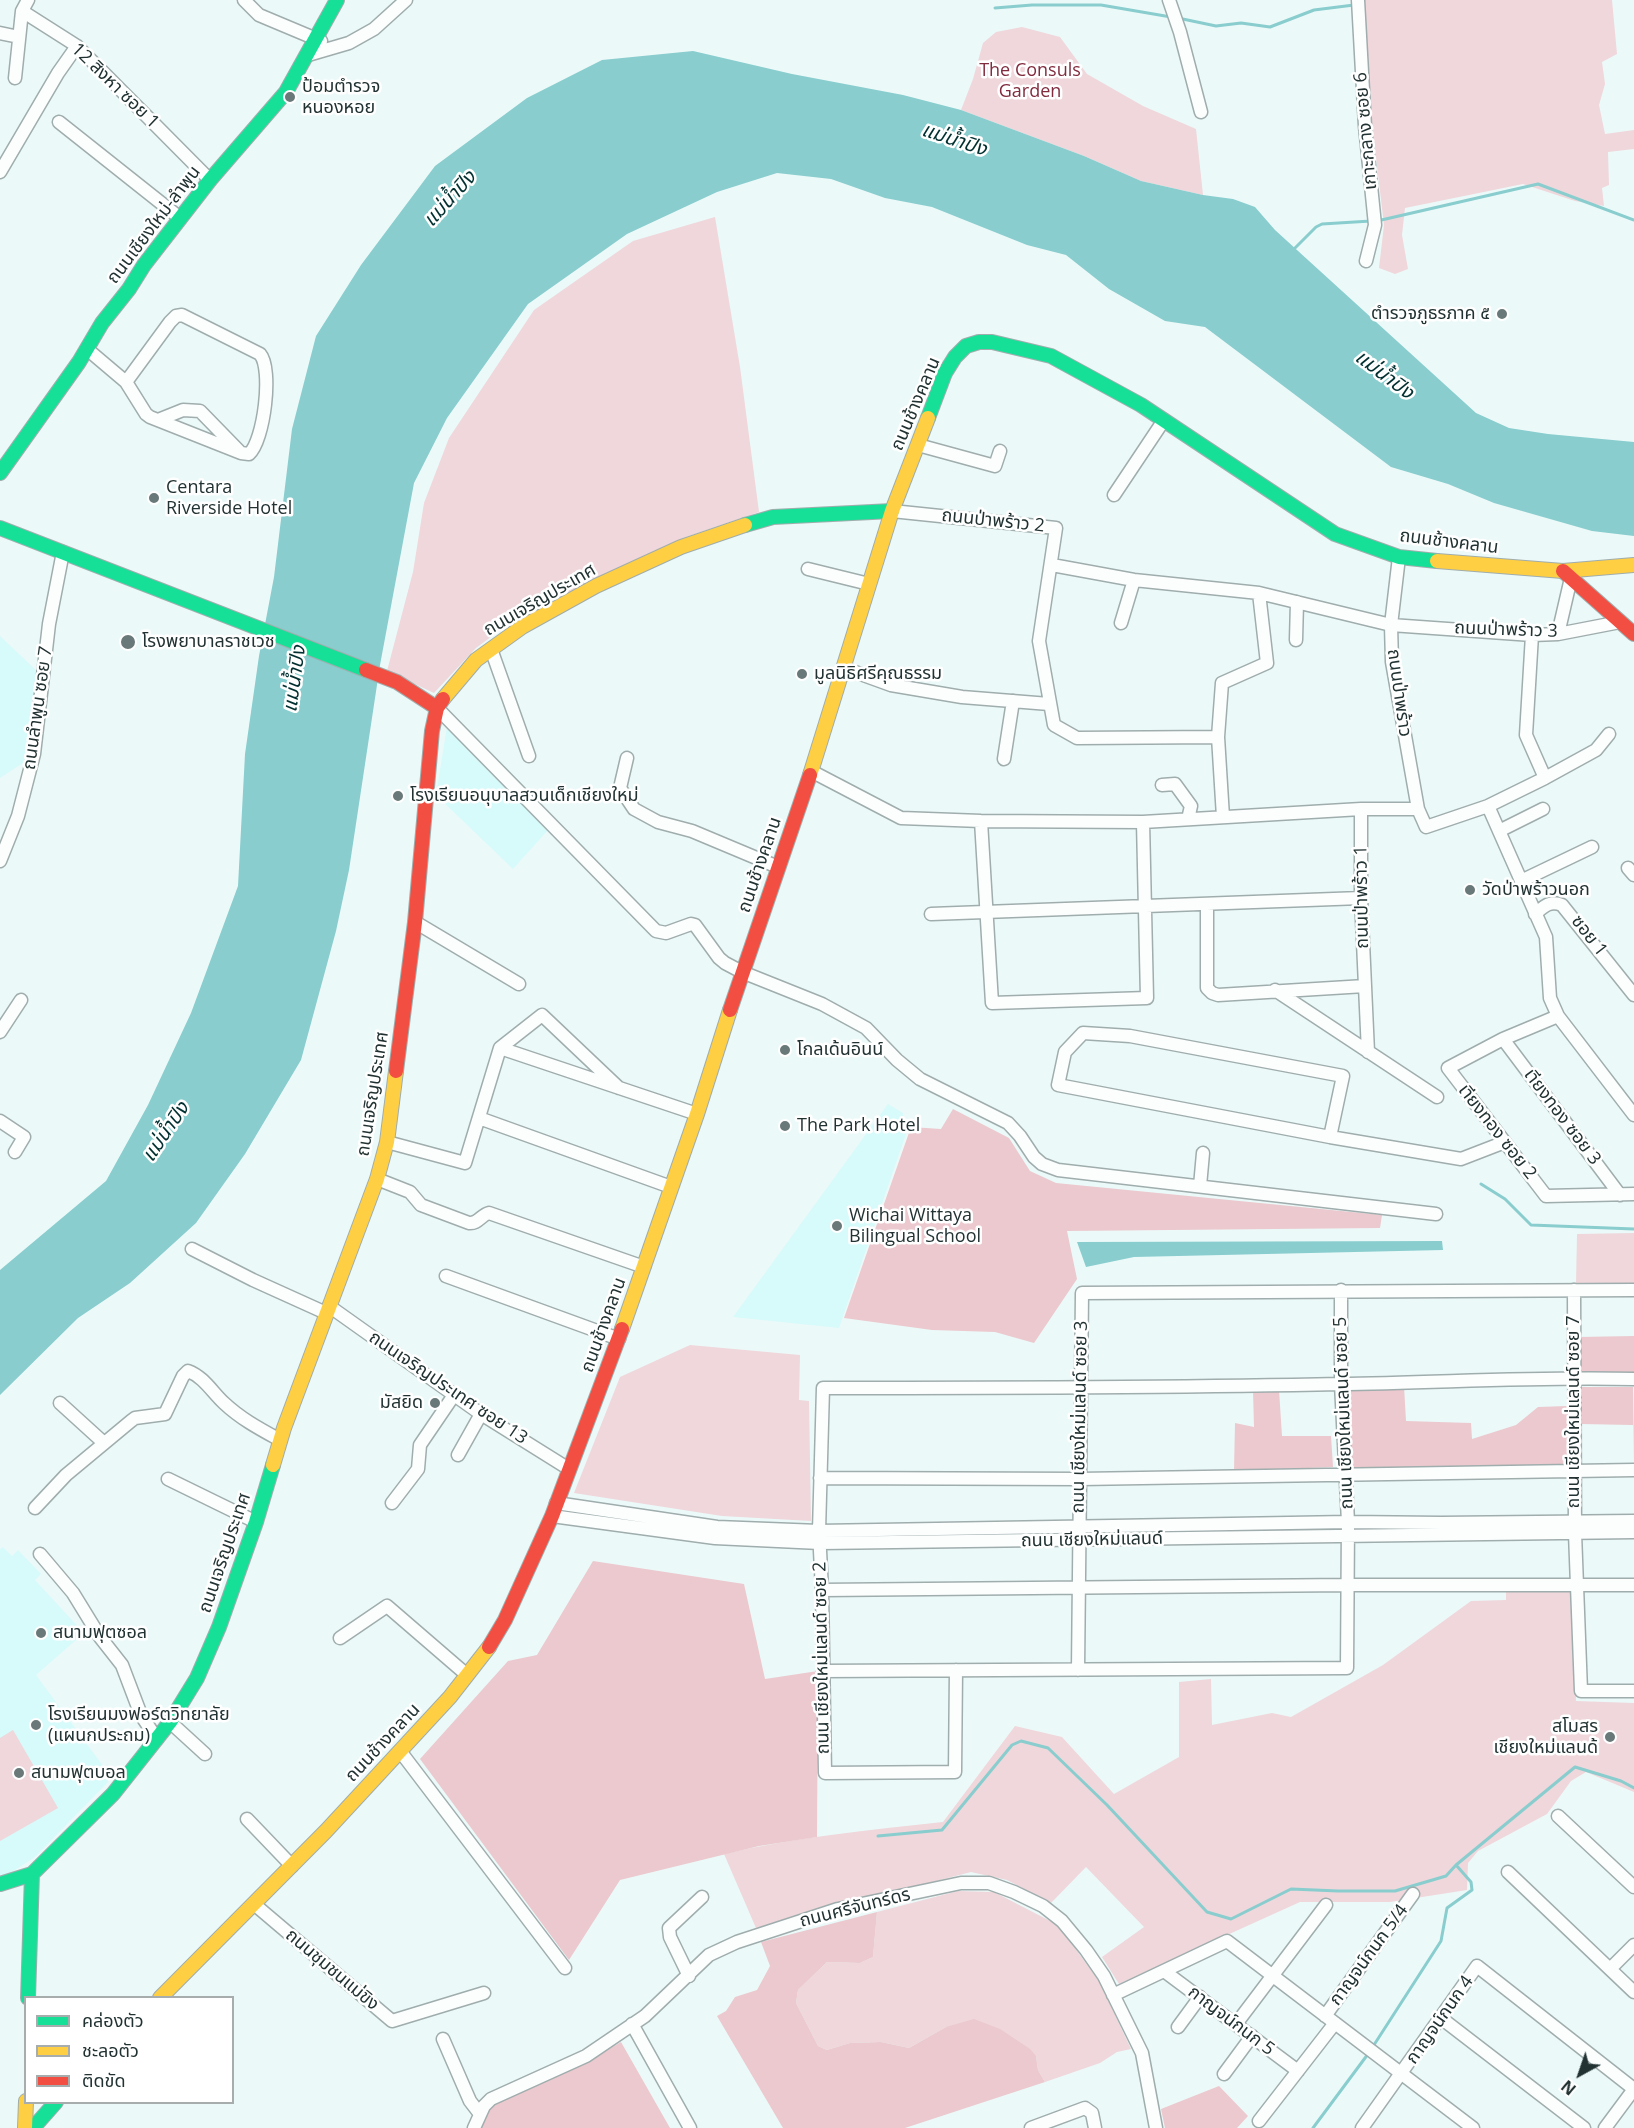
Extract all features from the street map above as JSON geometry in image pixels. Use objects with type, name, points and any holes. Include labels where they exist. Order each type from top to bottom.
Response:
[{"type":"street","points":[[244,0],[259,15],[333,47]]},
{"type":"street","name":"ถนนเชียงใหม่-ลำพูน","points":[[0,472],[144,265],[210,180],[286,92],[337,0]]},
{"type":"street","points":[[308,55],[349,43],[374,29],[406,0]]},
{"type":"street","points":[[1169,0],[1201,112]]},
{"type":"street","name":"เกาะกลาง ซอย 6","points":[[1358,0],[1365,126],[1374,219],[1366,261]]},
{"type":"street","points":[[15,78],[25,6]]},
{"type":"street","name":"12 สิงหา ซอย 1","points":[[25,6],[77,46],[210,180]]},
{"type":"street","points":[[0,33],[19,37]]},
{"type":"street","points":[[0,172],[58,73],[77,46]]},
{"type":"street","points":[[59,122],[180,218]]},
{"type":"street","points":[[87,349],[126,382],[146,414],[241,453],[249,454],[254,450],[264,419],[266,365],[260,354],[182,315],[176,316],[126,382]]},
{"type":"street","name":"ถนนช้างคลาน","points":[[162,1996],[292,1866],[400,1751],[467,1676],[486,1652],[505,1620],[554,1509],[619,1339],[811,771],[892,511],[945,373],[955,357],[966,346],[979,342],[992,342],[1051,356],[1141,405],[1335,534],[1399,557],[1567,574],[1634,565]]},
{"type":"street","points":[[158,420],[183,410],[200,411],[241,453]]},
{"type":"street","points":[[1114,495],[1164,420]]},
{"type":"street","points":[[918,445],[994,466],[1000,451]]},
{"type":"street","name":"ถนนป่าพร้าว 2","points":[[892,511],[1056,528],[1052,565]]},
{"type":"street","name":"ถนนเจริญประเทศ","points":[[0,1884],[32,1874],[113,1794],[170,1722],[197,1678],[219,1627],[256,1522],[280,1440],[377,1179],[387,1142],[415,922],[432,730],[437,708],[476,660],[522,627],[596,586],[675,549],[715,534],[773,518],[892,511]]},
{"type":"street","points":[[0,528],[397,682],[437,708],[656,931],[666,933],[691,924],[695,926],[719,958],[742,972],[822,1004],[866,1028],[897,1060],[920,1079],[1014,1128],[1034,1157],[1042,1164],[1058,1170],[1436,1214]]},
{"type":"street","name":"ถนนลำพูน ซอย 7","points":[[0,861],[18,816],[34,754],[49,624],[63,552]]},
{"type":"street","name":"ถนนป่าพร้าว","points":[[1399,557],[1391,625],[1392,662],[1418,809],[1426,827],[1488,806]]},
{"type":"street","points":[[1052,565],[1039,641],[1054,725],[1077,738],[1218,737]]},
{"type":"street","name":"ถนนป่าพร้าว 3","points":[[1052,565],[1134,580],[1259,593],[1391,625],[1558,634],[1620,622]]},
{"type":"street","points":[[808,569],[869,585]]},
{"type":"street","points":[[1567,574],[1634,634]]},
{"type":"street","points":[[1558,634],[1567,574]]},
{"type":"street","points":[[1121,623],[1134,580]]},
{"type":"street","points":[[1223,817],[1218,737],[1222,683],[1267,663],[1259,593]]},
{"type":"street","points":[[1296,640],[1297,602]]},
{"type":"street","points":[[1532,634],[1526,735],[1545,778]]},
{"type":"street","points":[[491,649],[529,756]]},
{"type":"street","points":[[844,668],[891,685],[962,697],[1049,704]]},
{"type":"street","points":[[1004,759],[1013,701]]},
{"type":"street","points":[[1609,734],[1596,750],[1488,806],[1546,937],[1550,998],[1558,1016],[1634,1115]]},
{"type":"street","points":[[627,758],[620,788],[634,809],[658,822],[692,831],[778,867]]},
{"type":"street","points":[[811,771],[901,818],[1143,822],[1361,809],[1418,809]]},
{"type":"street","points":[[1162,785],[1175,784],[1186,798],[1191,806],[1188,819]]},
{"type":"street","name":"ถนนป่าพร้าว 1","points":[[1361,809],[1361,898],[1368,1052]]},
{"type":"street","points":[[1499,831],[1544,809]]},
{"type":"street","points":[[981,821],[992,1003],[1147,998],[1143,822]]},
{"type":"street","points":[[1521,881],[1592,847]]},
{"type":"street","points":[[932,914],[1361,898]]},
{"type":"street","name":"ซอย 1","points":[[1535,914],[1545,904],[1555,902],[1562,905],[1634,995]]},
{"type":"street","points":[[1207,904],[1207,988],[1212,993],[1218,995],[1365,986]]},
{"type":"street","points":[[415,922],[519,984]]},
{"type":"street","points":[[1275,990],[1437,1096]]},
{"type":"street","points":[[0,1032],[21,1000]]},
{"type":"street","points":[[387,1142],[465,1163],[501,1048],[542,1015],[619,1088]]},
{"type":"street","points":[[1503,1038],[1558,1016]]},
{"type":"street","points":[[1330,1137],[1343,1076],[1130,1036],[1083,1033],[1065,1052],[1058,1085],[1330,1137],[1461,1159],[1505,1142]]},
{"type":"street","name":"เาียงทอง ซอย 2","points":[[1503,1038],[1448,1068],[1546,1196],[1620,1195]]},
{"type":"street","name":"เาียงทอง ซอย 3","points":[[1503,1038],[1620,1195]]},
{"type":"street","points":[[501,1048],[697,1113]]},
{"type":"street","points":[[479,1118],[672,1187]]},
{"type":"street","points":[[0,1122],[24,1137],[15,1152]]},
{"type":"street","points":[[1200,1186],[1203,1153]]},
{"type":"street","points":[[377,1179],[410,1192],[421,1205],[469,1223],[476,1222],[489,1213],[644,1267]]},
{"type":"street","points":[[1620,1195],[1634,1194]]},
{"type":"street","name":"ถนนเจริญประเทศ ซอย 13","points":[[192,1249],[253,1280],[328,1309],[481,1414],[569,1468]]},
{"type":"street","points":[[446,1276],[619,1339]]},
{"type":"street","points":[[1341,1290],[1634,1290]]},
{"type":"street","name":"ถนน เชียงใหม่แลนด์ ซอย 3","points":[[1078,1670],[1082,1293],[1341,1290]]},
{"type":"street","name":"ถนน เชียงใหม่แลนด์ ซอย 5","points":[[1078,1670],[1347,1668],[1348,1528],[1341,1384],[1341,1290]]},
{"type":"street","name":"ถนน เชียงใหม่แลนด์ ซอย 7","points":[[1574,1290],[1575,1527],[1581,1690],[1634,1691]]},
{"type":"street","points":[[34,1508],[66,1475],[135,1418],[165,1414],[183,1376],[188,1371],[197,1375],[224,1403],[250,1424],[280,1440]]},
{"type":"street","points":[[1080,1388],[1575,1377],[1634,1378]]},
{"type":"street","name":"ถนน เชียงใหม่แลนด์ ซอย 2","points":[[956,1670],[955,1772],[825,1773],[819,1530],[823,1388],[1080,1388]]},
{"type":"street","points":[[392,1503],[418,1469],[420,1445],[454,1395]]},
{"type":"street","points":[[60,1403],[104,1443]]},
{"type":"street","points":[[458,1455],[481,1414]]},
{"type":"street","points":[[820,1478],[1080,1479],[1634,1470]]},
{"type":"street","points":[[168,1479],[256,1522]]},
{"type":"street","name":"ถนน เชียงใหม่แลนด์","points":[[554,1509],[717,1527],[819,1530],[1079,1526],[1575,1527],[1634,1532]]},
{"type":"street","name":"ถนน เชียงใหม่แลนด์","points":[[554,1509],[715,1538],[820,1544],[1079,1540],[1348,1528]]},
{"type":"street","name":"ถนน เชียงใหม่แลนด์","points":[[1575,1527],[1634,1521]]},
{"type":"street","points":[[40,1554],[73,1593],[100,1637],[122,1665],[141,1715],[157,1739]]},
{"type":"street","points":[[822,1590],[1347,1584],[1634,1585]]},
{"type":"street","points":[[340,1638],[387,1606],[467,1676]]},
{"type":"street","points":[[823,1671],[1078,1670]]},
{"type":"street","points":[[170,1722],[205,1754]]},
{"type":"street","points":[[400,1751],[565,1968]]},
{"type":"street","points":[[1558,1816],[1634,1887]]},
{"type":"street","points":[[248,1819],[292,1866]]},
{"type":"street","points":[[1508,1872],[1634,1992]]},
{"type":"street","points":[[28,1996],[32,1874]]},
{"type":"street","name":"ถนนศรีจันทร์ดร","points":[[474,2128],[484,2106],[491,2099],[586,2056],[645,2016],[710,1955],[737,1942],[838,1909],[960,1883],[989,1883],[1043,1906],[1062,1921],[1086,1950],[1113,1995],[1142,2054],[1156,2128]]},
{"type":"street","name":"กาญจน์กนก 5/4","points":[[1259,2121],[1298,2071],[1413,1893]]},
{"type":"street","points":[[689,1976],[670,1937],[669,1928],[702,1897]]},
{"type":"street","name":"ถนนชุมชนแม่ขิง","points":[[254,1904],[392,2021],[484,1993]]},
{"type":"street","points":[[1236,2024],[1326,1905]]},
{"type":"street","points":[[1113,1995],[1227,1941],[1473,2128]]},
{"type":"street","points":[[1610,1970],[1634,1945]]},
{"type":"street","name":"กาญจน์กนก 4","points":[[1364,2128],[1477,1966],[1634,2089]]},
{"type":"street","name":"กาญจน์กนก 5","points":[[1164,1971],[1298,2071]]},
{"type":"street","points":[[1178,2027],[1200,1997]]},
{"type":"street","points":[[1441,2018],[1584,2128]]},
{"type":"street","points":[[632,2024],[690,2128]]},
{"type":"street","points":[[1224,2074],[1252,2036]]},
{"type":"street","points":[[443,2038],[470,2102],[480,2114]]},
{"type":"street","points":[[1605,2128],[1634,2089]]},
{"type":"street","points":[[25,2128],[26,2104]]},
{"type":"street","points":[[33,2128],[55,2104]]},
{"type":"street","points":[[1031,2128],[1085,2108],[1092,2113],[1095,2128]]},
{"type":"shaded area","points":[[0,636],[38,672],[26,761],[0,778]]},
{"type":"shaded area","points":[[447,727],[548,830],[513,869],[436,795]]},
{"type":"shaded area","name":"Wichai Wittaya Bilingual School","points":[[888,1104],[903,1113],[906,1134],[839,1328],[733,1317]]},
{"type":"shaded area","points":[[953,1109],[1009,1138],[1030,1171],[1056,1183],[1382,1215],[1380,1228],[1067,1231],[1077,1279],[1034,1343],[995,1332],[932,1330],[844,1318],[911,1127],[941,1129]]},
{"type":"shaded area","points":[[1634,1336],[1634,1374],[1578,1374],[1578,1337]]},
{"type":"shaded area","points":[[1404,1386],[1406,1421],[1471,1423],[1472,1439],[1516,1425],[1538,1407],[1567,1406],[1570,1465],[1350,1470],[1345,1389]]},
{"type":"shaded area","points":[[1581,1387],[1633,1387],[1634,1466],[1633,1425],[1581,1424]]},
{"type":"shaded area","points":[[1253,1390],[1279,1390],[1282,1436],[1331,1436],[1333,1467],[1234,1471],[1235,1423],[1254,1427]]},
{"type":"shaded area","name":"โรงเรียนมงฟอร์ตวิทยาลัย (แผนกประถม)","points":[[3,1547],[12,1556],[18,1550],[41,1574],[35,1580],[84,1633],[36,1675],[109,1774],[108,1782],[35,1857],[12,1872],[0,1876],[0,1549]]},
{"type":"shaded area","points":[[593,1561],[744,1584],[765,1679],[818,1671],[817,1837],[759,1846],[620,1880],[569,1960],[420,1759],[508,1661],[537,1655]]},
{"type":"shaded area","points":[[877,1912],[873,1957],[860,1963],[827,1962],[798,1990],[796,2003],[818,2046],[827,2050],[850,2043],[881,2042],[909,2048],[946,2027],[974,2019],[1000,2029],[1030,2049],[1036,2056],[1038,2070],[1045,2082],[905,2128],[783,2128],[717,2016],[726,2011],[735,1997],[757,1990],[770,1966],[761,1942]]},
{"type":"shaded area","points":[[621,2042],[670,2128],[481,2128],[490,2105],[585,2063]]},
{"type":"shaded area","points":[[1219,2086],[1248,2116],[1237,2128],[1165,2128],[1161,2109]]},
{"type":"green space","points":[[1364,0],[1612,0],[1617,54],[1602,62],[1605,84],[1599,105],[1605,134],[1634,130],[1634,149],[1608,152],[1609,185],[1602,188],[1604,206],[1575,201],[1523,184],[1405,208],[1402,235],[1408,269],[1395,274],[1379,268],[1384,225],[1370,107]]},
{"type":"green space","name":"The Consuls Garden","points":[[1022,27],[1060,37],[1087,74],[1143,106],[1196,129],[1203,195],[1141,181],[1084,156],[961,110],[983,43],[996,32]]},
{"type":"green space","points":[[715,217],[740,367],[759,512],[686,537],[519,616],[476,648],[434,693],[387,671],[413,572],[424,503],[449,438],[534,310],[633,241]]},
{"type":"green space","points":[[1634,1233],[1634,1283],[1576,1284],[1577,1234]]},
{"type":"green space","points":[[690,1345],[800,1355],[799,1400],[809,1401],[811,1521],[722,1516],[574,1493],[620,1377]]},
{"type":"green space","points":[[1506,1587],[1572,1587],[1576,1701],[1634,1703],[1634,1792],[1586,1772],[1571,1781],[1547,1814],[1478,1851],[1468,1863],[1467,1890],[1390,1902],[1300,1902],[1119,1984],[1102,1957],[1144,1927],[1086,1867],[1051,1903],[1007,1880],[971,1872],[756,1928],[724,1854],[805,1839],[943,1822],[1015,1726],[1062,1737],[1114,1794],[1179,1757],[1179,1682],[1211,1679],[1212,1725],[1272,1713],[1291,1717],[1383,1665],[1471,1601],[1506,1600]]},
{"type":"green space","name":"สนามฟุตบอล","points":[[13,1730],[58,1808],[0,1841],[0,1738]]},
{"type":"green space","points":[[958,1891],[994,1892],[1058,1925],[1099,1981],[1131,2049],[1117,2052],[1100,2063],[1045,2082],[1038,2070],[1036,2056],[946,2027],[909,2048],[881,2042],[850,2043],[827,2050],[818,2046],[796,2003],[798,1990],[827,1962],[860,1963],[873,1957],[877,1912]]},
{"type":"water","name":"แม่น้ำปิง","points":[[693,51],[792,74],[903,95],[961,110],[1084,156],[1141,181],[1203,195],[1233,199],[1255,207],[1275,230],[1476,413],[1509,428],[1634,442],[1634,536],[1592,531],[1494,503],[1448,484],[1391,467],[1205,327],[1165,321],[1109,289],[1066,255],[1027,245],[932,207],[885,198],[831,179],[777,173],[717,192],[627,234],[528,304],[447,418],[414,483],[380,665],[349,870],[336,931],[301,1060],[245,1154],[196,1223],[130,1283],[78,1318],[0,1395],[0,1270],[106,1181],[148,1105],[191,1013],[238,886],[245,754],[259,656],[274,577],[292,429],[316,336],[361,265],[435,166],[527,98],[602,60]]},
{"type":"water","points":[[1442,1241],[1443,1250],[1134,1257],[1086,1267],[1077,1242]]},
{"type":"waterway","points":[[995,8],[1032,5],[1101,5],[1171,17]]},
{"type":"waterway","points":[[1178,18],[1216,26],[1241,23],[1270,27],[1314,10],[1354,5]]},
{"type":"waterway","points":[[1377,221],[1538,184],[1634,220]]},
{"type":"waterway","points":[[1292,251],[1322,224],[1371,221]]},
{"type":"waterway","points":[[1481,1184],[1505,1199],[1531,1225],[1634,1229]]},
{"type":"waterway","points":[[878,1836],[942,1830],[1012,1745],[1021,1741],[1048,1748],[1107,1805],[1207,1912],[1231,1919],[1291,1889],[1395,1891],[1446,1876],[1456,1865],[1575,1767],[1621,1781],[1634,1788]]},
{"type":"waterway","points":[[1372,2048],[1441,1941],[1447,1908],[1472,1890],[1471,1882],[1456,1865]]},
{"type":"waterway","points":[[1313,2128],[1368,2054]]},
{"type":"traffic: fast","points":[[0,473],[144,265],[210,180],[286,92],[337,0]]},
{"type":"traffic: fast","points":[[928,418],[945,373],[955,357],[966,346],[979,342],[992,342],[1051,356],[1141,405],[1335,534],[1399,557],[1437,561]]},
{"type":"traffic: fast","points":[[745,525],[773,517],[892,511]]},
{"type":"traffic: fast","points":[[0,528],[366,670]]},
{"type":"traffic: fast","points":[[0,1884],[32,1874],[113,1794],[170,1722],[197,1678],[219,1627],[256,1522],[273,1465]]},
{"type":"traffic: fast","points":[[28,1996],[32,1874]]},
{"type":"traffic: fast","points":[[33,2128],[54,2104]]},
{"type":"traffic: slow","points":[[810,775],[892,511],[928,418]]},
{"type":"traffic: slow","points":[[443,699],[476,660],[522,627],[596,586],[681,547],[745,525]]},
{"type":"traffic: slow","points":[[1437,561],[1563,571],[1634,565]]},
{"type":"traffic: slow","points":[[622,1329],[697,1114],[730,1010]]},
{"type":"traffic: slow","points":[[273,1465],[284,1428],[377,1179],[387,1142],[396,1071]]},
{"type":"traffic: slow","points":[[162,1996],[326,1831],[450,1697],[489,1647]]},
{"type":"traffic: slow","points":[[25,2128],[26,2104]]},
{"type":"traffic: jam","points":[[1563,571],[1634,634]]},
{"type":"traffic: jam","points":[[366,670],[397,682],[437,708]]},
{"type":"traffic: jam","points":[[396,1071],[415,922],[432,731],[437,708],[443,699]]},
{"type":"traffic: jam","points":[[730,1010],[810,775]]},
{"type":"traffic: jam","points":[[489,1647],[505,1620],[552,1516],[622,1329]]},
{"type":"place","name":"ป้อมตำรวจ หนองหอย","points":[[290,97]]},
{"type":"place","name":"ตำรวจภูธรภาค ๕","points":[[1502,314]]},
{"type":"place","name":"Centara Riverside Hotel","points":[[154,498]]},
{"type":"place","name":"โรงพยาบาลราชเวช","points":[[128,642]]},
{"type":"place","name":"มูลนิธิศรีคุณธรรม","points":[[802,674]]},
{"type":"place","name":"โรงเรียนอนุบาลสวนเด็กเชียงใหม่","points":[[398,796]]},
{"type":"place","name":"วัดป่าพร้าวนอก","points":[[1470,890]]},
{"type":"place","name":"โกลเด้นอินน์","points":[[785,1050]]},
{"type":"place","name":"The Park Hotel","points":[[785,1126]]},
{"type":"place","name":"Wichai Wittaya Bilingual School","points":[[837,1226]]},
{"type":"place","name":"มัสยิด","points":[[435,1403]]},
{"type":"place","name":"สนามฟุตซอล","points":[[41,1633]]},
{"type":"place","name":"โรงเรียนมงฟอร์ตวิทยาลัย (แผนกประถม)","points":[[36,1725]]},
{"type":"place","name":"สโมสร เชียงใหม่แลนด้","points":[[1610,1737]]},
{"type":"place","name":"สนามฟุตบอล","points":[[19,1773]]}]
